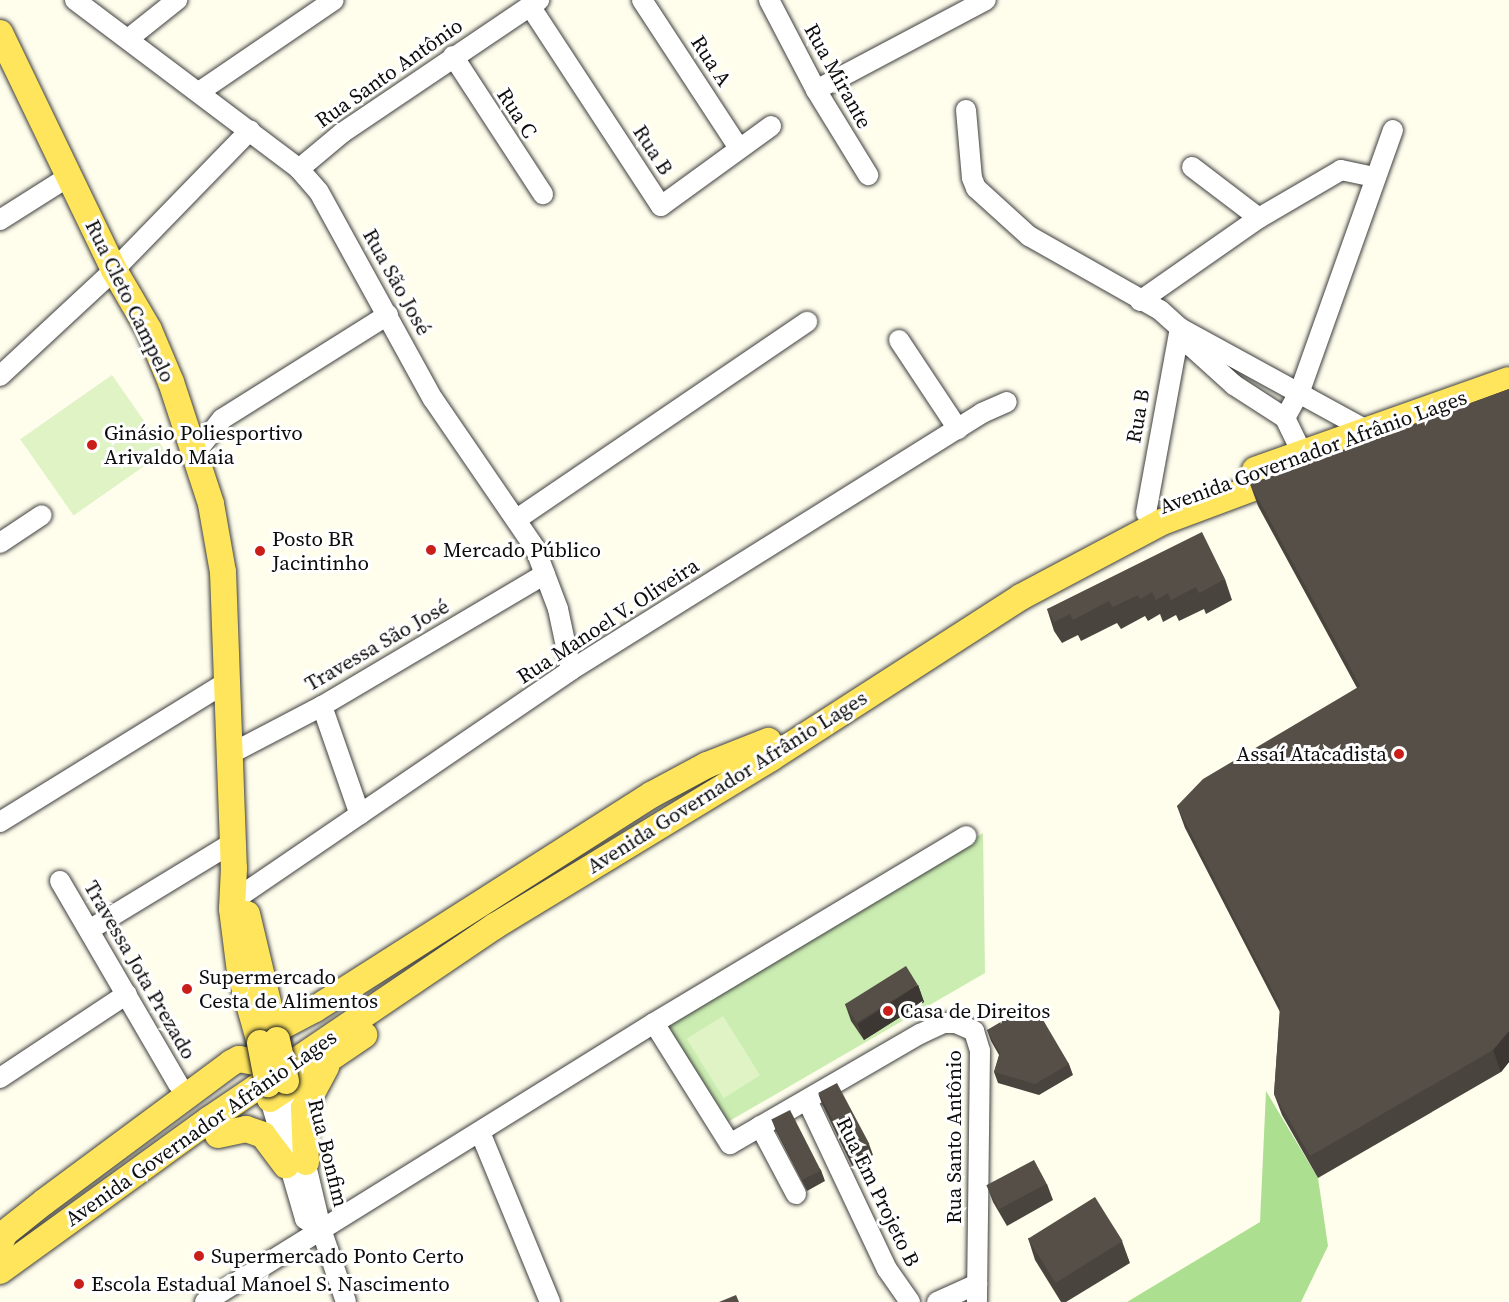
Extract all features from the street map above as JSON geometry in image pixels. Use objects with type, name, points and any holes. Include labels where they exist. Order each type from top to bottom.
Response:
[{"type":"main road","name":"Rua Cleto Campelo","points":[[0,33],[114,270],[149,330],[196,452],[211,504],[222,572],[230,754],[232,909],[248,1003],[277,1064]]},
{"type":"main road","name":"Avenida Governador Afrânio Lages","points":[[0,1271],[210,1119],[495,926],[769,749],[1015,585],[1146,513],[1302,453],[1509,380]]},
{"type":"main road","name":"Avenida Governador Afrânio Lages","points":[[0,1250],[535,883],[769,749],[1021,597],[1141,532],[1221,499],[1509,397]]},
{"type":"main road","points":[[0,1285],[53,1252],[218,1135],[277,1064],[315,1009],[651,795],[707,765],[769,749]]},
{"type":"main road","points":[[0,1243],[5,1233],[44,1202],[277,1064],[455,971],[652,845],[769,749]]},
{"type":"main road","name":"Rua Cleto Campelo","points":[[233,856],[262,982],[277,1064]]},
{"type":"main road","points":[[262,982],[286,1000],[315,1009]]},
{"type":"main road","points":[[248,1003],[245,1029],[277,1064],[318,1077],[304,1108],[296,1164]]},
{"type":"main road","points":[[218,1135],[246,1129],[263,1135],[296,1164]]},
{"type":"street","name":"Rua São José","points":[[75,0],[250,130],[299,169],[319,192],[433,399],[517,519],[545,574],[558,609],[571,670]]},
{"type":"street","points":[[128,39],[177,0]]},
{"type":"street","points":[[199,92],[334,0]]},
{"type":"street","name":"Rua A","points":[[642,0],[739,148]]},
{"type":"street","name":"Rua Mirante","points":[[769,0],[816,90],[868,175]]},
{"type":"street","points":[[816,90],[986,0]]},
{"type":"street","name":"Rua B","points":[[535,3],[661,206],[771,126]]},
{"type":"street","name":"Rua Santo Antônio","points":[[299,169],[342,133],[453,56],[535,3]]},
{"type":"street","name":"Rua C","points":[[453,56],[543,194]]},
{"type":"street","points":[[966,110],[976,188],[1029,236],[1140,301],[1180,328],[1300,391],[1368,431]]},
{"type":"street","points":[[0,376],[114,270],[250,130]]},
{"type":"street","points":[[1285,417],[1300,391],[1393,130]]},
{"type":"street","points":[[1192,167],[1259,218]]},
{"type":"street","points":[[1140,301],[1259,218],[1341,170],[1375,177]]},
{"type":"street","points":[[0,220],[68,177]]},
{"type":"street","points":[[196,452],[222,419],[388,315]]},
{"type":"street","points":[[517,519],[807,322]]},
{"type":"street","points":[[1180,328],[1192,347],[1234,385],[1285,417],[1302,453]]},
{"type":"street","name":"Rua B","points":[[1146,513],[1180,328]]},
{"type":"street","points":[[899,340],[958,429]]},
{"type":"street","name":"Rua Manoel V. Oliveira","points":[[243,894],[571,670],[958,429],[1007,402]]},
{"type":"street","points":[[0,543],[42,515]]},
{"type":"street","name":"Travessa São José","points":[[230,754],[322,706],[545,574]]},
{"type":"street","points":[[0,822],[227,682]]},
{"type":"street","points":[[322,706],[360,815]]},
{"type":"street","points":[[205,1302],[654,1023],[966,836]]},
{"type":"street","points":[[89,930],[233,856]]},
{"type":"street","name":"Travessa Jota Prezado","points":[[60,881],[178,1084]]},
{"type":"street","points":[[1,1075],[127,994]]},
{"type":"street","points":[[654,1023],[730,1144],[807,1100]]},
{"type":"street","name":"Rua Santo Antônio","points":[[807,1100],[920,1034],[944,1023],[956,1023],[974,1031],[978,1039],[977,1293]]},
{"type":"street","name":"Rua Bonfim","points":[[277,1064],[296,1164],[346,1302]]},
{"type":"street","name":"Rua Em Projeto B","points":[[807,1100],[887,1269],[910,1302]]},
{"type":"street","points":[[760,1126],[796,1194]]},
{"type":"street","points":[[480,1132],[550,1302]]},
{"type":"street","points":[[937,1302],[977,1293]]},
{"type":"green space","name":"Ginásio Poliesportivo Arivaldo Maia","points":[[112,375],[165,451],[74,515],[20,439]]},
{"type":"green space","points":[[983,833],[985,973],[726,1123],[666,1024]]},
{"type":"green space","points":[[723,1016],[760,1075],[724,1098],[687,1039]]},
{"type":"green space","points":[[1266,1091],[1318,1178],[1328,1246],[1301,1302],[1127,1302],[1260,1222]]},
{"type":"building","name":"Assaí Atacadista","points":[[1509,389],[1509,1031],[1493,1050],[1310,1156],[1274,1094],[1280,1006],[1177,806],[1203,779],[1360,686],[1250,484]]},
{"type":"building","points":[[1202,532],[1225,579],[1199,593],[1196,587],[1171,600],[1168,593],[1156,600],[1152,592],[1140,599],[1138,595],[1113,607],[1109,601],[1073,620],[1070,614],[1054,622],[1047,609]]},
{"type":"building","points":[[906,966],[918,985],[857,1023],[845,1004]]},
{"type":"building","points":[[1021,1010],[1027,1020],[1039,1013],[1069,1064],[1035,1084],[994,1072],[1000,1053],[987,1030]]},
{"type":"building","points":[[837,1083],[869,1144],[851,1154],[818,1093]]},
{"type":"building","points":[[790,1110],[821,1171],[802,1180],[771,1120]]},
{"type":"building","points":[[1034,1160],[1047,1184],[999,1209],[986,1185]]},
{"type":"building","points":[[1095,1197],[1123,1241],[1056,1283],[1028,1239]]},
{"type":"building","points":[[736,1295],[739,1302],[719,1302]]},
{"type":"place","name":"Ginásio Poliesportivo Arivaldo Maia","points":[[92,445]]},
{"type":"place","name":"Mercado Público","points":[[431,550]]},
{"type":"place","name":"Posto BR Jacintinho","points":[[260,551]]},
{"type":"place","name":"Assaí Atacadista","points":[[1399,754]]},
{"type":"place","name":"Supermercado Cesta de Alimentos","points":[[187,989]]},
{"type":"place","name":"Casa de Direitos","points":[[888,1011]]},
{"type":"place","name":"Supermercado Ponto Certo","points":[[199,1256]]},
{"type":"place","name":"Escola Estadual Manoel S. Nascimento","points":[[79,1284]]}]
